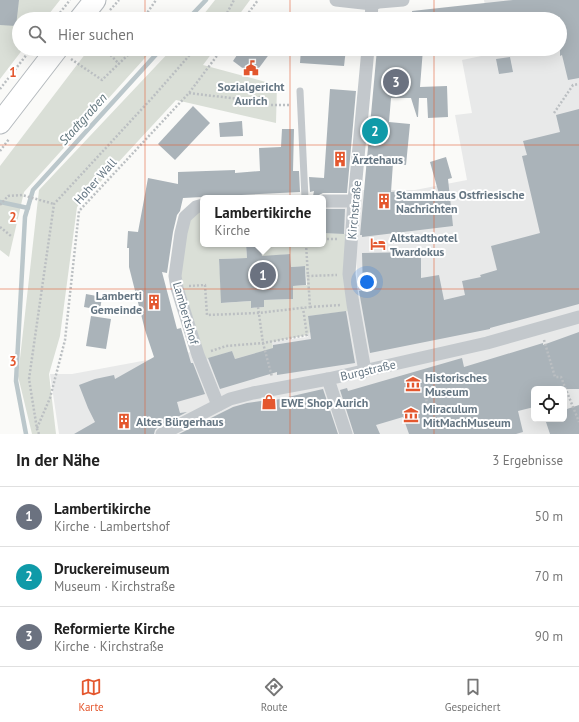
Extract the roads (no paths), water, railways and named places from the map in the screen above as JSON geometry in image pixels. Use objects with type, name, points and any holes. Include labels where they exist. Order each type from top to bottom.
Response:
[{"type":"main road","points":[[86,12],[95,0]]},
{"type":"main road","points":[[0,123],[60,56]]},
{"type":"street","points":[[336,0],[377,2],[403,0]]},
{"type":"street","points":[[373,12],[377,2]]},
{"type":"street","name":"Kirchstraße","points":[[366,371],[353,304],[350,274],[354,201],[367,56]]},
{"type":"street","points":[[326,201],[354,201]]},
{"type":"street","name":"Lambertshof","points":[[200,206],[190,212],[185,217],[183,222],[176,276],[177,288],[198,355],[218,405]]},
{"type":"street","name":"Burgstraße","points":[[162,434],[230,399],[253,393],[366,371],[487,343],[579,317]]},
{"type":"street","points":[[328,379],[346,434]]},
{"type":"lane","points":[[300,91],[305,195]]},
{"type":"waterway","name":"Stadtgraben","points":[[195,12],[206,0]]},
{"type":"waterway","name":"Stadtgraben","points":[[26,434],[16,381],[25,217],[33,190],[155,56]]},
{"type":"waterway","name":"Stadtgraben","points":[[0,202],[28,208]]},
{"type":"place","name":"Sozialgericht Aurich","points":[[251,68]]},
{"type":"place","name":"Reformierte Kirche","points":[[396,82]]},
{"type":"place","name":"Druckereimuseum","points":[[375,131]]},
{"type":"place","name":"Ärztehaus","points":[[340,159]]},
{"type":"place","name":"Stammhaus Ostfriesische Nachrichten","points":[[384,201]]},
{"type":"place","name":"Altstadthotel Twardokus","points":[[378,244]]},
{"type":"place","name":"Lambertikirche","points":[[263,275]]},
{"type":"place","name":"Lamberti Gemeinde","points":[[154,302]]},
{"type":"place","name":"Historisches Museum","points":[[413,384]]},
{"type":"place","name":"EWE Shop Aurich","points":[[269,402]]},
{"type":"place","name":"Miraculum MitMachMuseum","points":[[411,415]]},
{"type":"place","name":"Altes Bürgerhaus","points":[[124,421]]}]
